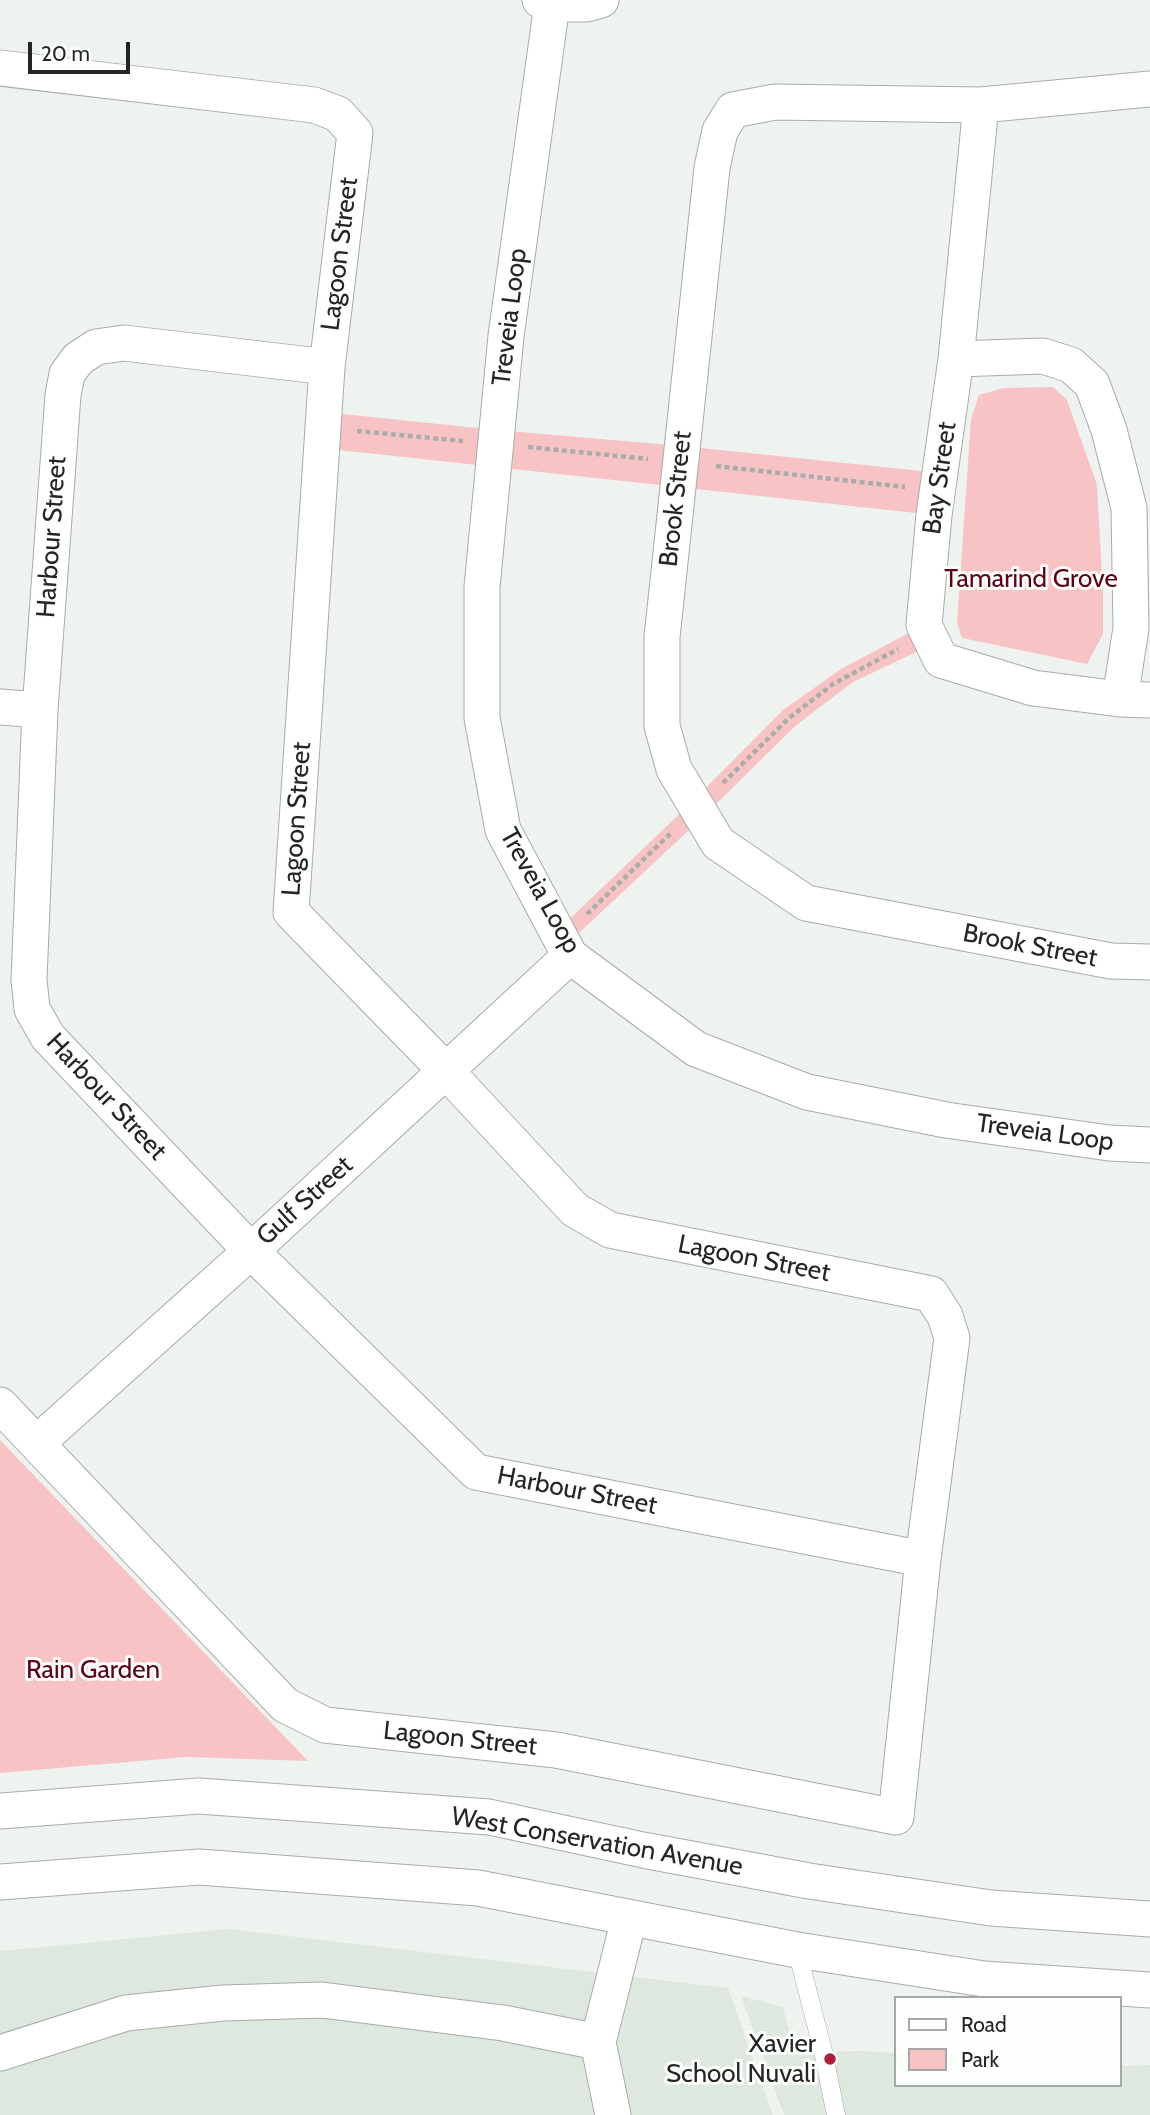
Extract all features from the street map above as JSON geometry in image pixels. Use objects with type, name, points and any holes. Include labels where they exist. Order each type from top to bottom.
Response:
[{"type":"street","points":[[546,2],[587,4],[601,0]]},
{"type":"street","name":"Treveia Loop","points":[[546,2],[506,336],[482,587],[482,718],[503,830],[566,947],[696,1049],[807,1092],[946,1120],[1109,1143],[1150,1145]]},
{"type":"street","name":"Lagoon Street","points":[[0,68],[314,105],[338,114],[355,133],[327,367],[290,912],[446,1072],[575,1210],[610,1230],[931,1294],[945,1316],[951,1338],[923,1559],[896,1817],[556,1750],[325,1725],[285,1705],[0,1405]]},
{"type":"street","name":"Brook Street","points":[[1150,89],[981,104],[775,102],[733,110],[720,131],[712,168],[662,637],[662,726],[674,769],[718,843],[806,903],[1111,961],[1150,962]]},
{"type":"street","name":"Bay Street","points":[[929,636],[924,625],[937,491],[956,359],[981,104]]},
{"type":"street","name":"Harbour Street","points":[[327,367],[124,343],[96,347],[78,359],[67,374],[63,395],[40,710],[29,980],[32,1009],[48,1037],[251,1251],[476,1472],[923,1559]]},
{"type":"street","points":[[929,636],[940,660],[1033,688],[1135,699],[1130,628],[1129,508],[1109,430],[1092,384],[1071,365],[1043,356],[956,359]]},
{"type":"street","points":[[0,708],[40,710]]},
{"type":"street","name":"Gulf Street","points":[[37,1443],[446,1072],[566,947]]},
{"type":"street","name":"West Conservation Avenue","points":[[0,1811],[199,1796],[488,1817],[643,1850],[835,1885],[991,1908],[1150,1919]]},
{"type":"street","points":[[0,1882],[199,1867],[478,1888],[797,1950],[984,1979],[1150,1990]]},
{"type":"street","points":[[613,2115],[598,2042],[629,1919]]},
{"type":"street","points":[[0,2053],[126,2013],[223,2003],[323,2000],[503,2023],[598,2042]]},
{"type":"lane","points":[[797,1950],[836,2115]]},
{"type":"path","points":[[323,427],[680,462],[937,491]]},
{"type":"path","points":[[566,947],[697,808],[789,718],[833,684],[900,648],[929,636]]},
{"type":"shaded area","points":[[229,1929],[728,1988],[773,2115],[0,2115],[0,1951]]},
{"type":"shaded area","name":"Xavier School Nuvali","points":[[741,1996],[783,2007],[795,2053],[894,2053],[894,2087],[1122,2087],[1122,2066],[1150,2065],[1150,2115],[784,2115]]},
{"type":"green space","name":"Tamarind Grove","points":[[1053,387],[1067,400],[1097,485],[1103,634],[1087,664],[962,638],[957,623],[971,419],[979,395],[1004,388]]},
{"type":"green space","points":[[323,412],[941,473],[934,515],[321,448]]},
{"type":"green space","points":[[924,625],[933,644],[853,682],[795,726],[703,817],[565,946],[557,931],[693,801],[783,710],[841,669]]},
{"type":"green space","name":"Rain Garden","points":[[0,1440],[308,1761],[186,1757],[0,1773]]},
{"type":"place","name":"Xavier School Nuvali","points":[[830,2059]]}]
